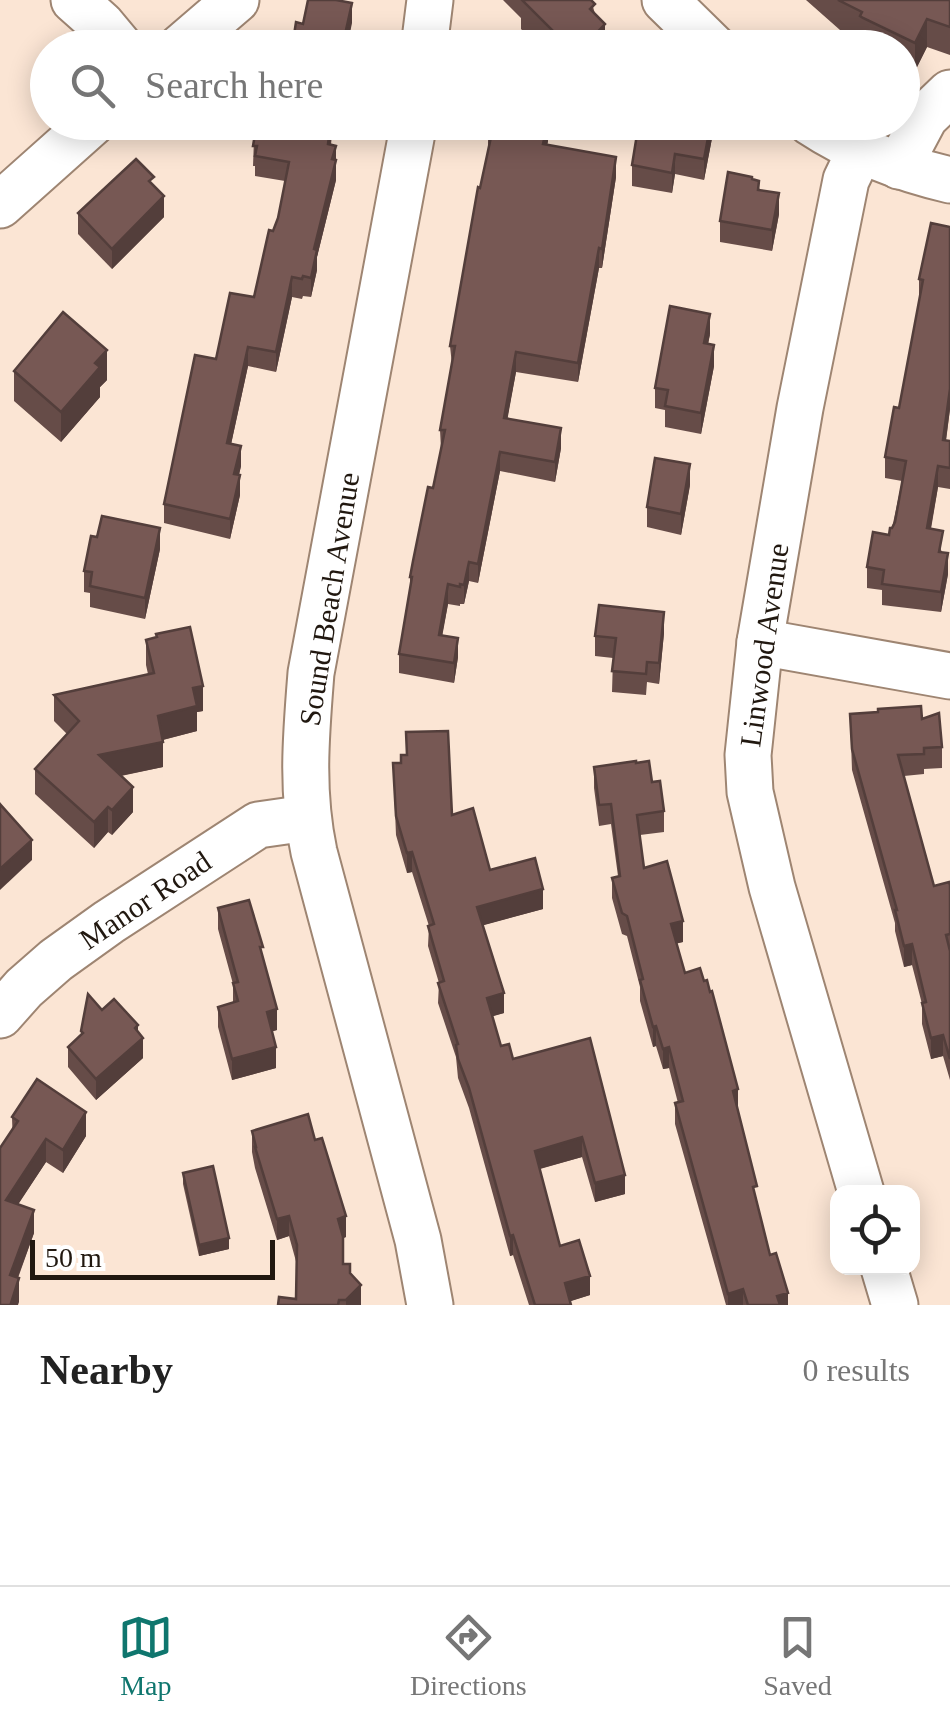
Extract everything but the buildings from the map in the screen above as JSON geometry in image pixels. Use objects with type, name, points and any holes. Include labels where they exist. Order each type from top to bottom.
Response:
[{"type":"street","points":[[74,0],[106,30]]},
{"type":"street","points":[[201,30],[236,0]]},
{"type":"street","points":[[426,30],[430,0]]},
{"type":"street","points":[[665,0],[696,30]]},
{"type":"street","name":"Linwood Avenue","points":[[920,121],[950,93]]},
{"type":"street","points":[[0,205],[73,140]]},
{"type":"street","name":"Sound Beach Avenue","points":[[411,140],[311,673],[304,764],[307,818],[418,1240],[430,1305]]},
{"type":"street","points":[[844,140],[879,159],[950,180]]},
{"type":"street","name":"Linwood Avenue","points":[[859,1185],[772,886],[750,792],[748,754],[760,642],[846,180],[879,159],[899,140]]},
{"type":"street","points":[[760,642],[950,676]]},
{"type":"street","name":"Manor Road","points":[[0,1015],[56,960],[258,825],[307,818]]},
{"type":"street","points":[[886,1275],[895,1305]]}]
